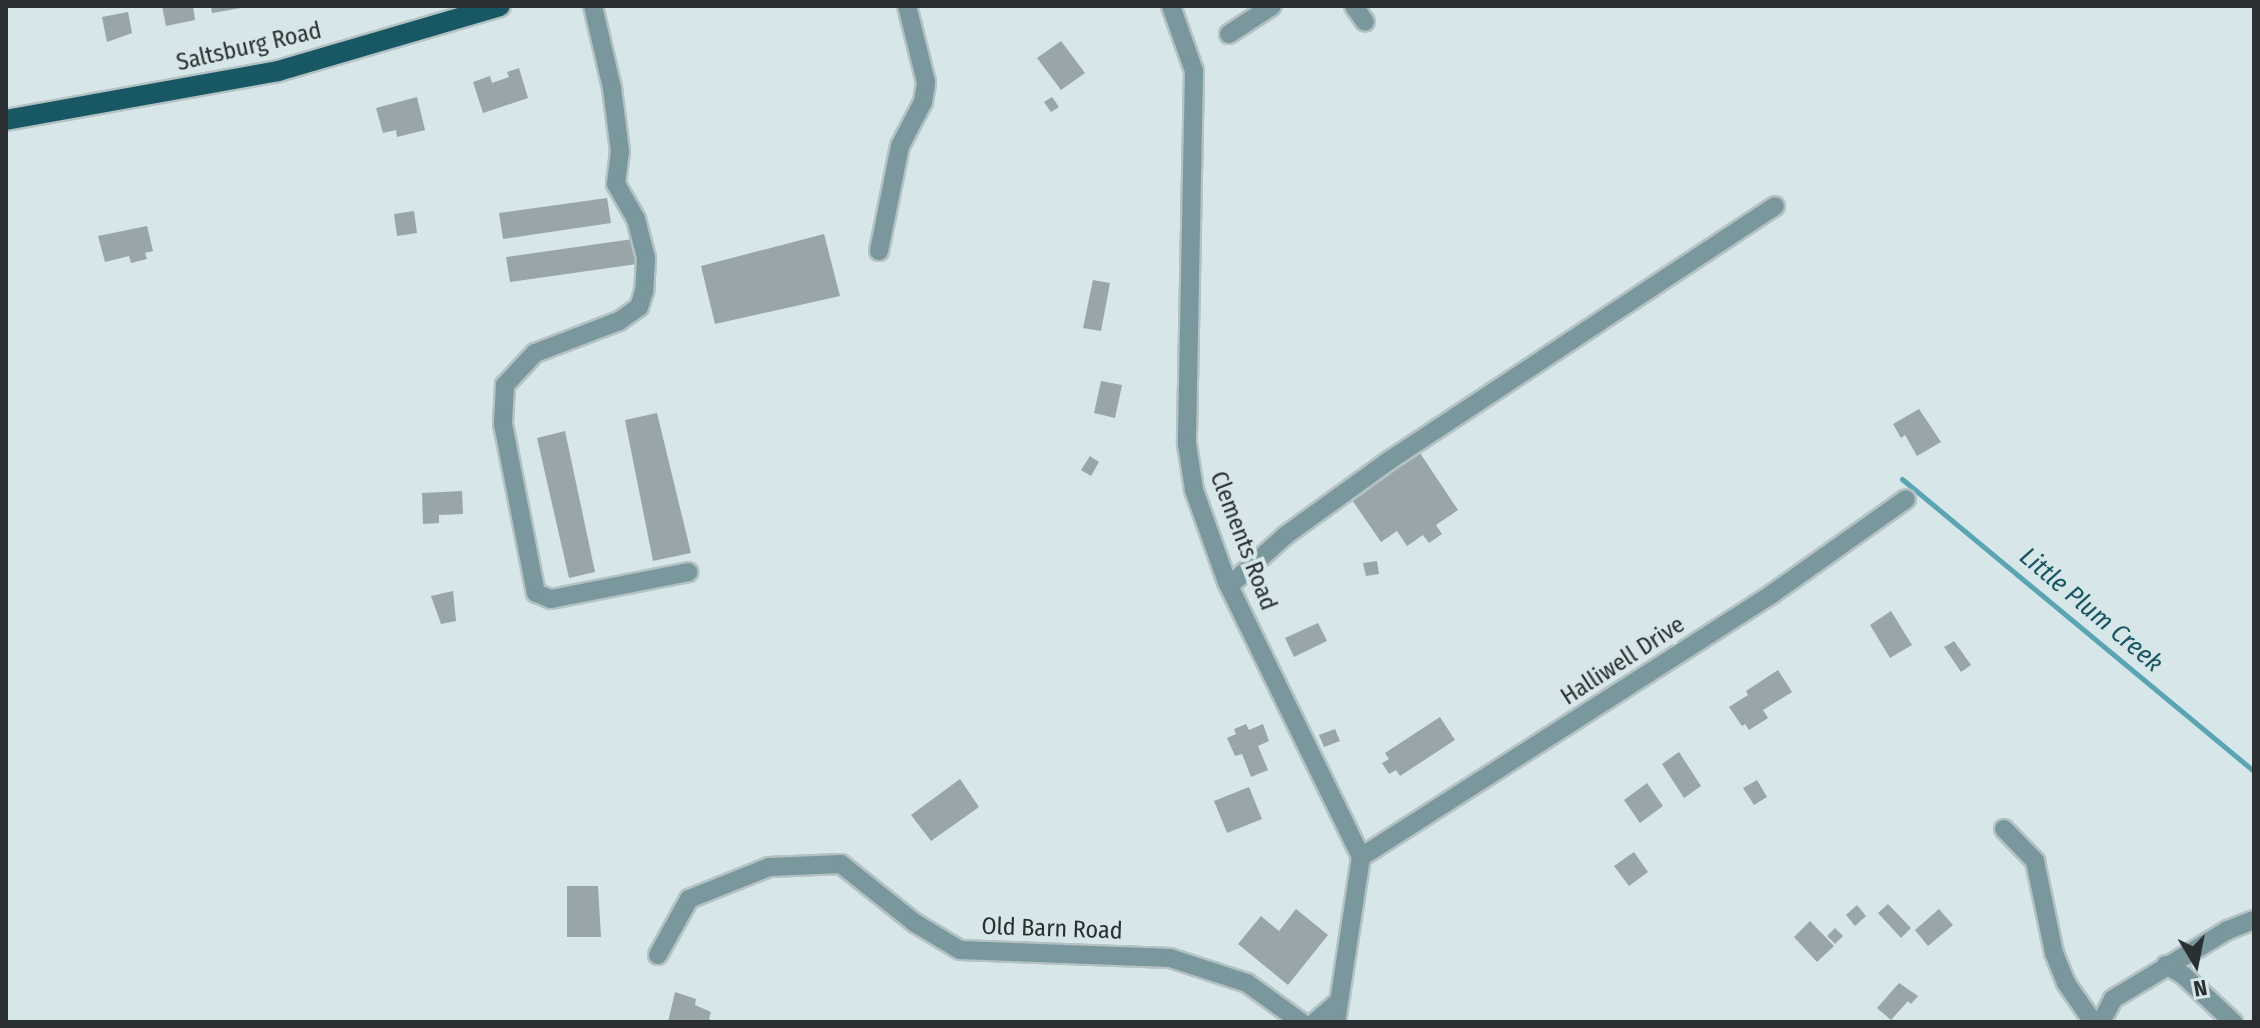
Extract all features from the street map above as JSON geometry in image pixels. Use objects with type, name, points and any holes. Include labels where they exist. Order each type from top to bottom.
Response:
[{"type":"main road","name":"Saltsburg Road","points":[[6,120],[278,71],[500,6]]},
{"type":"street","points":[[593,6],[612,88],[620,151],[616,184],[636,219],[646,258],[644,291],[639,307],[619,321],[535,353],[505,385],[503,424],[536,593],[551,599],[688,572]]},
{"type":"street","points":[[879,251],[900,146],[923,102],[926,82],[907,6]]},
{"type":"street","name":"Clements Road","points":[[1171,6],[1194,71],[1187,444],[1194,490],[1229,586],[1361,857]]},
{"type":"street","points":[[1229,34],[1272,6]]},
{"type":"street","points":[[1354,6],[1365,22]]},
{"type":"street","points":[[1229,586],[1286,535],[1390,460],[1775,206]]},
{"type":"street","name":"Halliwell Drive","points":[[1361,857],[1772,594],[1906,499]]},
{"type":"street","points":[[2004,829],[2035,861],[2054,953],[2080,1007],[2093,1022]]},
{"type":"street","points":[[1336,1022],[1361,857]]},
{"type":"street","name":"Old Barn Road","points":[[658,955],[689,899],[769,867],[841,864],[915,923],[960,950],[1170,958],[1247,983],[1301,1022]]},
{"type":"street","points":[[2101,1022],[2113,999],[2228,930],[2254,920]]},
{"type":"street","points":[[2166,965],[2183,975],[2233,1022]]},
{"type":"street","points":[[1315,1022],[1337,1003]]},
{"type":"building","points":[[162,6],[193,6],[195,20],[166,26]]},
{"type":"building","points":[[211,6],[241,6],[241,8],[212,13]]},
{"type":"building","points":[[128,12],[132,33],[107,42],[102,17]]},
{"type":"building","points":[[1061,41],[1085,73],[1061,90],[1037,58]]},
{"type":"building","points":[[519,68],[528,98],[483,113],[473,82],[490,76],[492,83],[509,77],[507,72]]},
{"type":"building","points":[[417,97],[425,130],[397,137],[396,130],[383,133],[376,108]]},
{"type":"building","points":[[1052,97],[1059,107],[1051,112],[1044,102]]},
{"type":"building","points":[[607,198],[611,223],[503,239],[499,213]]},
{"type":"building","points":[[414,211],[417,233],[397,236],[394,214]]},
{"type":"building","points":[[147,226],[153,251],[145,253],[147,259],[131,263],[129,256],[105,262],[98,236]]},
{"type":"building","points":[[824,234],[840,296],[715,324],[701,266]]},
{"type":"building","points":[[633,239],[637,264],[510,282],[506,257]]},
{"type":"building","points":[[1093,280],[1110,283],[1101,331],[1083,328]]},
{"type":"building","points":[[1101,381],[1122,385],[1115,418],[1094,413]]},
{"type":"building","points":[[1919,409],[1941,442],[1917,456],[1905,435],[1901,438],[1893,424]]},
{"type":"building","points":[[657,413],[691,553],[653,561],[625,420]]},
{"type":"building","points":[[565,431],[595,572],[569,578],[537,438]]},
{"type":"building","points":[[1420,453],[1458,510],[1436,525],[1442,534],[1429,543],[1423,535],[1407,546],[1397,531],[1381,542],[1352,500]]},
{"type":"building","points":[[1090,456],[1099,462],[1091,476],[1081,470]]},
{"type":"building","points":[[462,491],[463,514],[439,515],[439,523],[423,524],[422,493]]},
{"type":"building","points":[[1377,561],[1379,574],[1366,576],[1363,563]]},
{"type":"building","points":[[453,591],[456,621],[441,624],[431,596]]},
{"type":"building","points":[[1891,611],[1912,645],[1890,658],[1870,625]]},
{"type":"building","points":[[1318,623],[1327,641],[1294,657],[1285,638]]},
{"type":"building","points":[[1954,641],[1971,665],[1961,672],[1944,647]]},
{"type":"building","points":[[1778,670],[1792,692],[1763,710],[1768,718],[1749,730],[1745,724],[1742,726],[1729,707],[1748,695],[1746,691]]},
{"type":"building","points":[[1440,717],[1455,740],[1400,776],[1396,770],[1389,774],[1382,763],[1389,759],[1385,753]]},
{"type":"building","points":[[1246,724],[1249,730],[1263,724],[1269,741],[1258,746],[1268,770],[1251,777],[1242,754],[1235,756],[1227,738],[1236,734],[1234,729]]},
{"type":"building","points":[[1335,729],[1340,741],[1324,747],[1319,735]]},
{"type":"building","points":[[1679,752],[1701,786],[1684,798],[1662,764]]},
{"type":"building","points":[[960,779],[979,807],[931,841],[911,815]]},
{"type":"building","points":[[1757,780],[1767,797],[1754,805],[1743,788]]},
{"type":"building","points":[[1647,783],[1663,806],[1640,823],[1624,800]]},
{"type":"building","points":[[1249,787],[1262,819],[1227,833],[1214,801]]},
{"type":"building","points":[[1634,852],[1648,872],[1629,886],[1614,866]]},
{"type":"building","points":[[567,886],[598,886],[601,937],[567,937]]},
{"type":"building","points":[[1888,904],[1911,928],[1901,938],[1878,913]]},
{"type":"building","points":[[1857,905],[1866,916],[1855,926],[1846,915]]},
{"type":"building","points":[[1296,909],[1328,935],[1288,985],[1238,944],[1261,916],[1279,931]]},
{"type":"building","points":[[1939,909],[1953,925],[1928,946],[1915,930]]},
{"type":"building","points":[[1810,921],[1834,946],[1817,962],[1794,937]]},
{"type":"building","points":[[1835,928],[1843,936],[1835,944],[1827,936]]},
{"type":"building","points":[[1899,983],[1918,996],[1911,1004],[1908,1001],[1891,1020],[1877,1008]]},
{"type":"building","points":[[675,992],[696,999],[695,1005],[711,1012],[709,1019],[716,1022],[668,1022]]},
{"type":"waterway","name":"Little Plum Creek","points":[[1902,479],[2254,771]]}]
